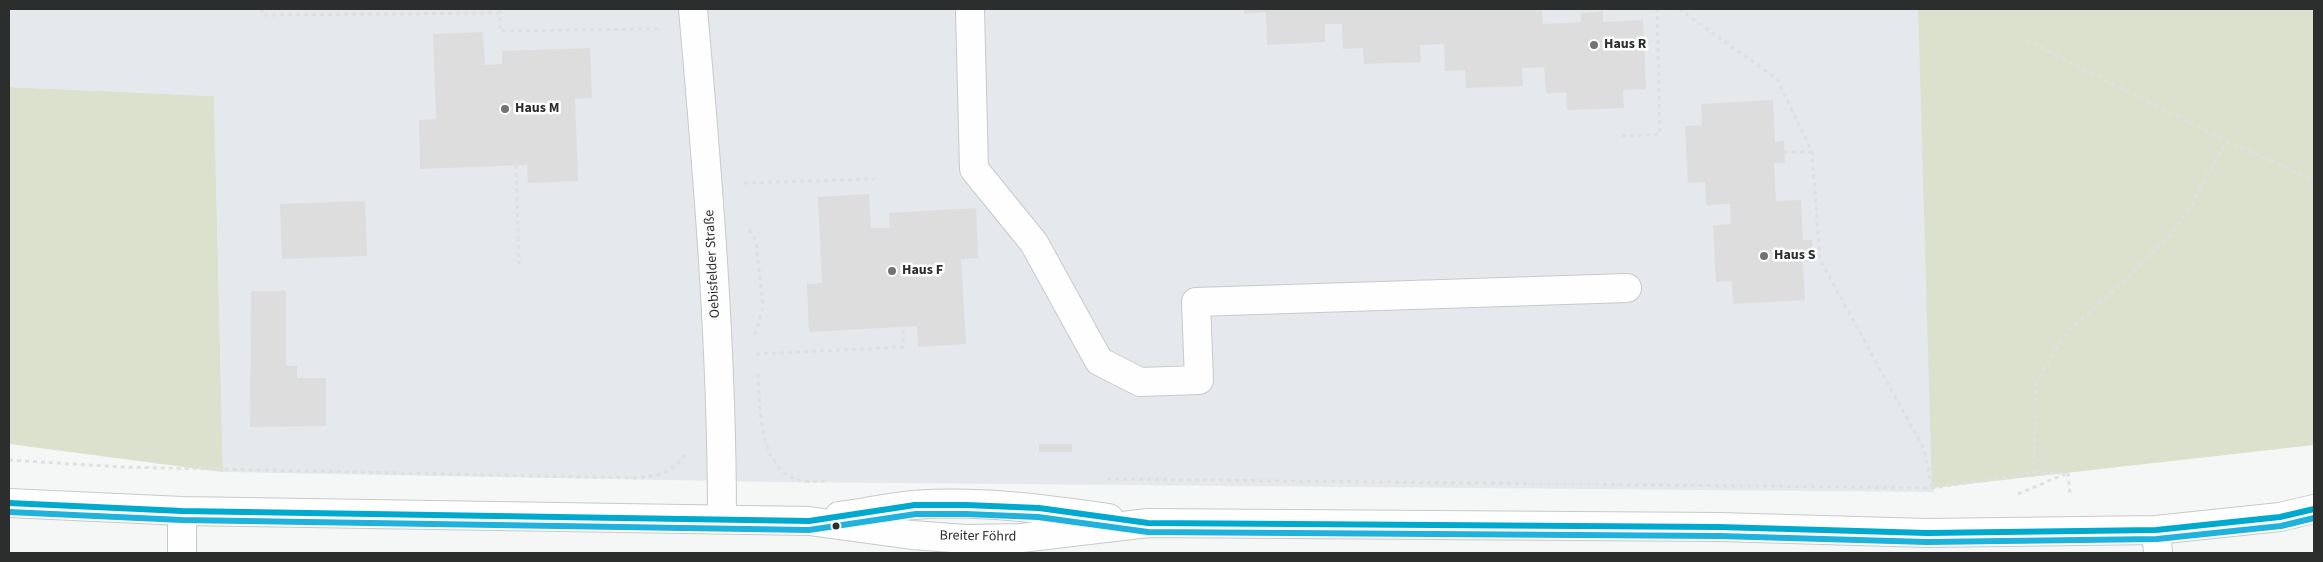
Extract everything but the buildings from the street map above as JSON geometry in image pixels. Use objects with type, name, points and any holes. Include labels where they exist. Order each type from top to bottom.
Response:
[{"type":"street","name":"Oebisfelder Straße","points":[[693,9],[712,249],[722,427],[722,519]]},
{"type":"street","points":[[970,9],[974,168],[1034,243],[1099,361],[1140,382],[1199,380],[1196,302],[1627,288]]},
{"type":"street","points":[[9,503],[182,511],[809,521],[915,505],[966,505],[1039,508],[1148,523],[1709,527],[2157,542],[2314,509]]},
{"type":"street","points":[[182,511],[182,553]]},
{"type":"path","points":[[262,9],[262,15],[500,11],[500,31],[659,29]]},
{"type":"path","points":[[1622,136],[1660,134],[1658,9]]},
{"type":"path","points":[[1679,9],[1777,79],[1812,152],[1820,260],[1924,449],[1932,488]]},
{"type":"path","points":[[2026,40],[2226,141],[2314,180]]},
{"type":"path","points":[[2034,473],[2036,384],[2051,356],[2073,326],[2097,307],[2172,233],[2193,204],[2226,141]]},
{"type":"path","points":[[1784,152],[1812,152]]},
{"type":"path","points":[[516,165],[519,264]]},
{"type":"path","points":[[742,192],[741,183],[874,179]]},
{"type":"path","points":[[747,227],[756,241],[763,307],[755,335],[757,362]]},
{"type":"path","points":[[1812,251],[1819,251]]},
{"type":"path","points":[[756,354],[903,347],[903,327]]},
{"type":"path","points":[[757,371],[762,425],[769,452],[786,473],[796,479],[828,481]]},
{"type":"path","points":[[9,460],[120,467],[651,477]]},
{"type":"path","points":[[1099,479],[1932,488],[2034,473],[2068,472]]},
{"type":"shaded area","points":[[9,9],[1918,9],[1934,492],[775,482],[223,472],[214,96],[9,87]]},
{"type":"green space","points":[[1918,9],[2314,9],[2314,445],[1932,488]]},
{"type":"green space","points":[[9,87],[214,96],[223,472],[9,444]]},
{"type":"transit line","points":[[9,503],[182,511],[809,521],[915,505],[966,505],[1039,508],[1148,523],[1719,527],[1927,533],[2156,530],[2280,517],[2314,509]]},
{"type":"transit line","points":[[9,512],[182,520],[809,530],[916,514],[966,514],[1038,517],[1148,532],[1719,536],[1927,542],[2157,539],[2281,526],[2314,518]]},
{"type":"place","name":"Haus R","points":[[1594,45]]},
{"type":"place","name":"Haus M","points":[[505,109]]},
{"type":"place","name":"Haus S","points":[[1764,256]]},
{"type":"place","name":"Haus F","points":[[892,271]]}]
